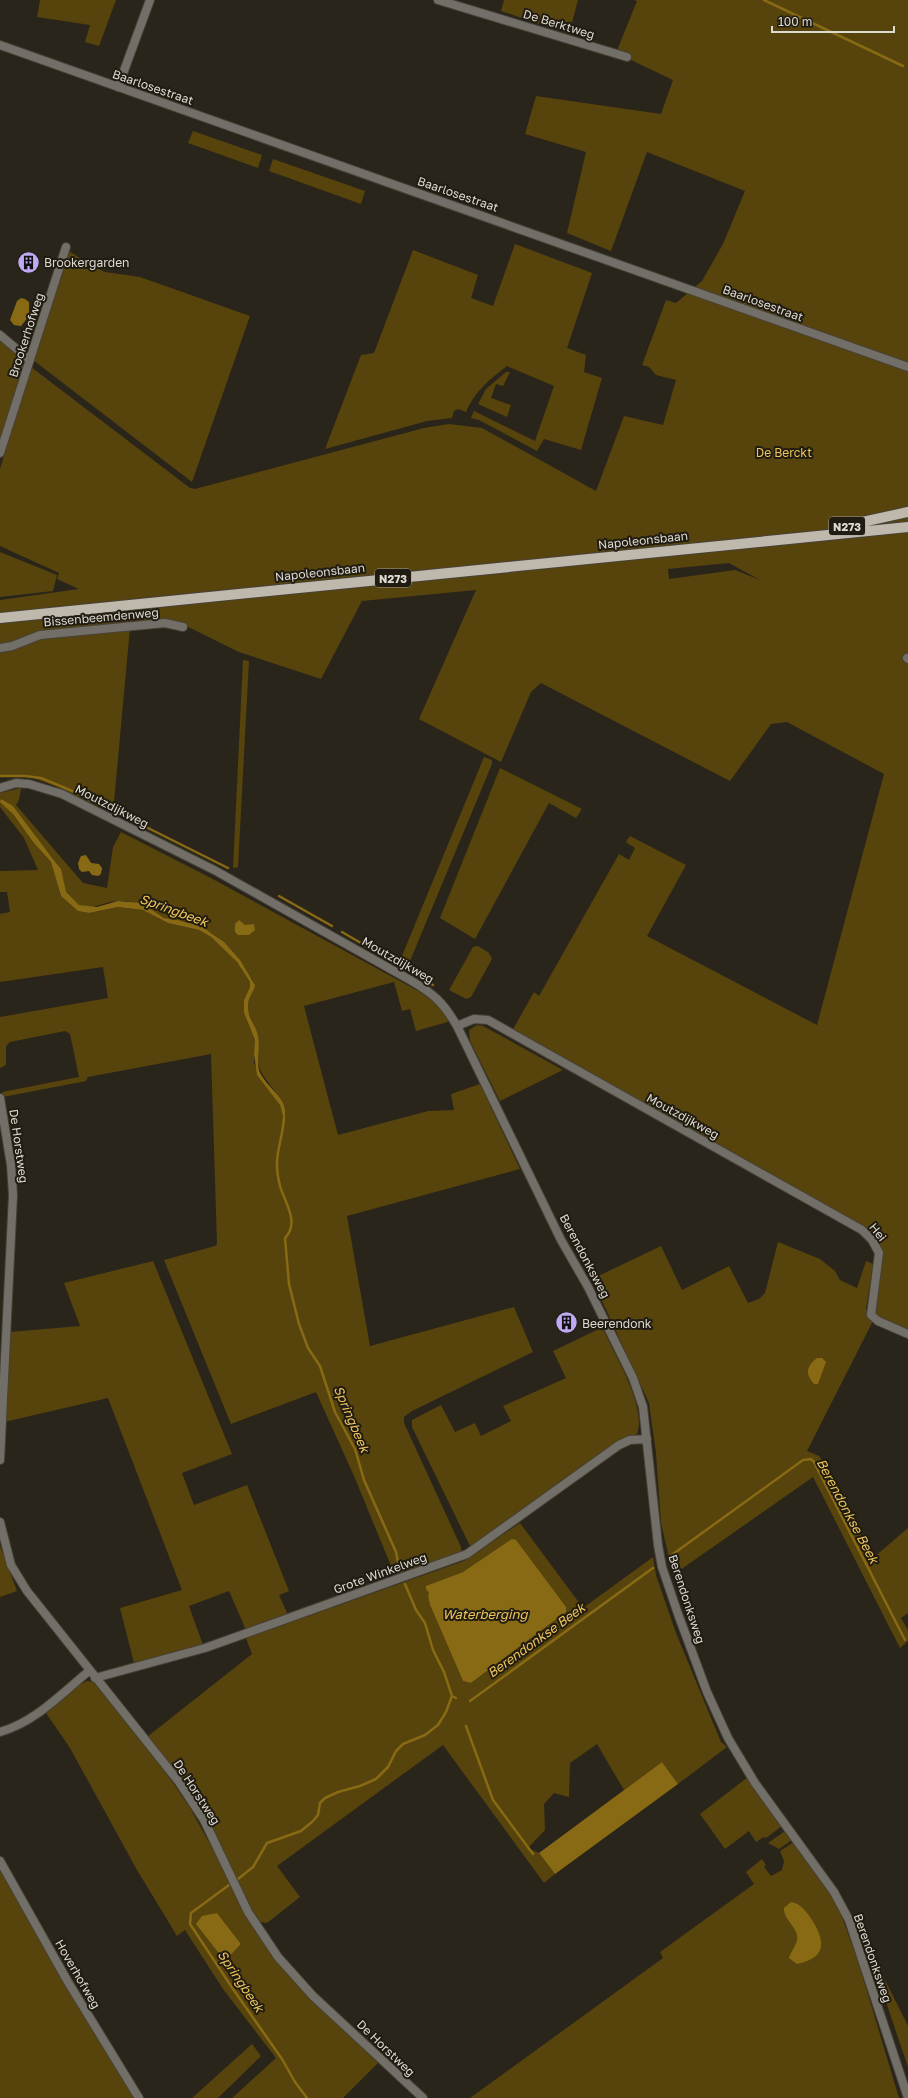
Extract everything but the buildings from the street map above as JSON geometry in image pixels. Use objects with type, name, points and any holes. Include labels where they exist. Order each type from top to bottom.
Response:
[{"type":"main road","name":"Napoleonsbaan","points":[[786,539],[908,512]]},
{"type":"main road","name":"Napoleonsbaan","points":[[0,618],[908,527]]},
{"type":"street","points":[[118,87],[150,0]]},
{"type":"street","name":"De Berktweg","points":[[438,0],[627,57]]},
{"type":"street","name":"Baarlosestraat","points":[[0,45],[908,367]]},
{"type":"street","name":"Brookerhofweg","points":[[0,453],[66,247]]},
{"type":"street","points":[[0,335],[30,360]]},
{"type":"street","name":"Bissenbeemdenweg","points":[[0,648],[12,646],[40,635],[165,623],[183,626]]},
{"type":"street","name":"Moutzdijkweg","points":[[0,788],[16,784],[29,784],[62,794],[216,871],[434,994],[447,1008],[457,1026],[474,1019],[488,1020],[788,1187]]},
{"type":"street","name":"Berendonksweg","points":[[457,1026],[561,1240],[588,1287],[633,1378],[643,1407],[658,1544],[662,1567],[707,1692],[728,1738],[752,1776],[834,1892],[849,1920],[908,2098]]},
{"type":"street","name":"De Horstweg","points":[[0,1098],[11,1164],[13,1195],[0,1460]]},
{"type":"street","name":"Hei","points":[[788,1187],[862,1230],[872,1240],[879,1253],[871,1314],[878,1322],[908,1334]]},
{"type":"street","name":"Grote Winkelweg","points":[[95,1678],[205,1648],[467,1554],[619,1445],[630,1440],[646,1439]]},
{"type":"street","name":"De Horstweg","points":[[0,1522],[11,1565],[26,1591],[179,1782],[204,1820],[248,1912],[278,1957],[313,1996],[423,2098]]},
{"type":"street","points":[[0,1732],[16,1728],[34,1717],[89,1671]]},
{"type":"street","name":"Hoverhofweg","points":[[0,1861],[68,1982],[139,2098]]},
{"type":"green space","points":[[40,0],[116,0],[99,46],[85,42],[90,25],[37,17]]},
{"type":"green space","points":[[504,0],[578,0],[569,34],[501,11]]},
{"type":"green space","name":"De Berckt","points":[[634,0],[908,0],[908,1331],[881,1321],[874,1314],[880,1256],[866,1237],[788,1188],[512,1031],[534,992],[539,996],[619,854],[629,860],[635,848],[626,842],[630,836],[686,865],[647,936],[817,1025],[884,774],[787,722],[771,724],[730,781],[541,683],[531,692],[501,762],[419,719],[476,590],[362,601],[321,679],[239,652],[176,621],[39,633],[0,646],[0,623],[706,551],[692,544],[0,614],[0,600],[79,589],[57,579],[59,573],[0,546],[0,469],[31,367],[190,488],[195,489],[424,428],[449,424],[482,428],[596,491],[624,416],[663,425],[676,380],[656,375],[649,367],[642,365],[666,300],[676,303],[702,281],[723,244],[745,191],[647,152],[611,251],[567,233],[586,152],[525,134],[536,96],[661,114],[673,80],[616,53],[637,1]],"holes":[[[729,563],[760,580],[735,570],[669,579],[668,569]]]},
{"type":"green space","points":[[193,131],[262,155],[258,168],[188,143]]},
{"type":"green space","points":[[273,159],[365,191],[361,204],[269,171]]},
{"type":"green space","points":[[515,244],[592,273],[567,348],[586,355],[584,372],[602,378],[581,450],[544,439],[537,451],[479,420],[471,418],[474,411],[535,441],[554,386],[507,366],[478,392],[473,398],[466,412],[458,409],[454,411],[452,418],[427,421],[325,449],[361,355],[374,353],[413,250],[478,275],[471,298],[493,306]]},
{"type":"green space","points":[[69,251],[94,267],[105,272],[140,277],[250,316],[192,482],[33,360]]},
{"type":"green space","points":[[0,340],[23,359],[25,366],[0,442]]},
{"type":"green space","points":[[506,372],[510,372],[503,386],[496,384],[491,398],[511,405],[507,417],[478,404],[486,389]]},
{"type":"green space","points":[[0,552],[57,575],[53,591],[0,597]]},
{"type":"green space","points":[[130,628],[113,813],[58,787],[30,777],[0,777],[0,651],[40,637]]},
{"type":"green space","points":[[243,660],[249,661],[238,867],[233,868]]},
{"type":"green space","points":[[484,757],[492,760],[492,764],[405,973],[397,968]]},
{"type":"green space","points":[[500,768],[582,809],[576,818],[549,803],[475,939],[440,918]]},
{"type":"green space","points":[[21,788],[19,800],[16,805],[83,883],[107,888],[113,847],[121,832],[209,877],[420,992],[436,1003],[451,1021],[416,1031],[410,1009],[402,1011],[394,982],[304,1006],[338,1135],[428,1111],[454,1110],[451,1094],[480,1084],[520,1169],[347,1216],[370,1346],[514,1307],[533,1352],[412,1411],[404,1417],[404,1423],[461,1547],[461,1552],[396,1578],[354,1476],[316,1392],[231,1424],[164,1260],[215,1246],[217,1244],[211,1054],[88,1077],[86,1081],[3,1097],[2,1092],[79,1077],[70,1034],[65,1031],[10,1042],[6,1046],[6,1065],[0,1068],[0,1017],[108,998],[103,967],[0,982],[0,914],[10,912],[7,892],[0,892],[0,871],[38,870],[24,838],[0,807],[0,793]],"holes":[[[1,802],[13,806],[56,863],[66,892],[69,897],[79,905],[90,907],[119,901],[132,902],[163,918],[193,923],[202,927],[224,942],[236,956],[254,984],[248,1000],[248,1008],[258,1037],[258,1064],[265,1078],[284,1106],[284,1119],[280,1105],[254,1063],[255,1040],[244,1013],[244,1000],[250,987],[250,982],[237,962],[211,937],[199,930],[168,923],[143,910],[118,907],[89,913],[78,911],[61,896],[51,862],[33,842],[13,814]]]},
{"type":"green space","points":[[478,946],[489,953],[492,959],[471,997],[466,999],[449,990],[473,947]]},
{"type":"green space","points":[[477,1025],[483,1026],[563,1070],[500,1101],[470,1041],[469,1030]]},
{"type":"green space","points":[[778,1242],[820,1259],[835,1271],[840,1280],[857,1288],[866,1261],[873,1264],[866,1309],[873,1321],[807,1451],[819,1456],[826,1466],[873,1558],[908,1528],[908,1613],[901,1618],[908,1630],[908,1641],[900,1648],[813,1477],[673,1575],[661,1523],[656,1453],[649,1403],[592,1279],[661,1246],[682,1290],[729,1266],[748,1303],[759,1299],[765,1293]]},
{"type":"green space","points":[[153,1261],[232,1454],[182,1473],[194,1505],[247,1485],[289,1591],[279,1595],[288,1615],[246,1630],[229,1591],[189,1606],[203,1645],[134,1663],[120,1608],[182,1590],[108,1398],[4,1422],[10,1332],[80,1326],[64,1283]]},
{"type":"green space","points":[[599,1329],[604,1331],[622,1367],[634,1396],[638,1410],[639,1423],[637,1434],[618,1441],[477,1544],[470,1546],[412,1427],[412,1420],[441,1405],[455,1432],[475,1423],[481,1436],[511,1421],[503,1406],[566,1378],[553,1351]]},
{"type":"green space","points":[[520,1523],[583,1608],[653,1557],[656,1575],[676,1633],[721,1742],[727,1747],[678,1784],[662,1762],[624,1790],[597,1744],[570,1763],[569,1797],[554,1793],[544,1804],[545,1830],[528,1848],[539,1853],[555,1874],[544,1883],[443,1745],[277,1866],[300,1897],[267,1923],[260,1922],[238,1886],[222,1851],[147,1737],[252,1654],[246,1638],[464,1561]],"holes":[[[476,1565],[561,1616],[471,1683],[463,1681],[430,1605],[428,1596],[430,1593],[427,1586],[463,1572]]]},
{"type":"green space","points":[[0,1546],[17,1591],[0,1597]]},
{"type":"green space","points":[[87,1681],[93,1682],[113,1702],[173,1783],[190,1808],[227,1875],[237,1900],[274,1959],[290,1977],[378,2063],[343,2098],[232,2098],[276,2058],[223,1989],[185,1930],[177,1936],[137,1870],[70,1748],[46,1713],[79,1685]],"holes":[[[217,1913],[241,1944],[225,1961]]]},
{"type":"green space","points":[[748,1777],[782,1826],[766,1838],[764,1837],[756,1842],[749,1831],[725,1849],[700,1814]]},
{"type":"green space","points":[[785,1831],[792,1840],[779,1849],[768,1843]]},
{"type":"green space","points":[[794,1842],[828,1890],[842,1917],[858,1961],[899,2098],[470,2098],[663,1958],[660,1952],[754,1884],[746,1872],[762,1859],[766,1865],[764,1867],[771,1876],[782,1870],[784,1861],[780,1851]]},
{"type":"green space","points":[[0,1868],[65,1985],[135,2098],[0,2098]]},
{"type":"green space","points":[[865,1940],[908,2026],[908,2067]]},
{"type":"green space","points":[[252,2044],[261,2056],[218,2098],[192,2098]]},
{"type":"water","points":[[21,298],[29,302],[29,316],[21,326],[14,325],[10,320],[17,301]]},
{"type":"water","points":[[1,799],[13,806],[61,869],[66,892],[79,905],[97,907],[118,901],[141,903],[164,918],[201,926],[224,942],[240,960],[255,985],[249,999],[248,1010],[258,1036],[258,1059],[260,1073],[282,1101],[285,1113],[284,1120],[280,1105],[257,1075],[254,1054],[255,1040],[244,1013],[244,1000],[250,987],[250,982],[237,962],[211,937],[199,930],[168,923],[143,910],[118,907],[89,913],[78,911],[61,896],[51,862],[33,842],[13,814],[0,802]]},
{"type":"water","points":[[86,855],[91,863],[99,864],[102,868],[101,874],[98,876],[92,875],[89,871],[82,872],[79,869],[78,863],[81,856]]},
{"type":"water","points":[[239,920],[245,925],[254,924],[255,930],[249,935],[238,935],[235,932],[235,924]]},
{"type":"water","points":[[817,1358],[822,1358],[826,1362],[818,1384],[814,1384],[809,1377],[808,1371],[811,1364]]},
{"type":"water","name":"Waterberging","points":[[512,1539],[516,1540],[566,1607],[566,1612],[471,1683],[463,1681],[430,1605],[428,1596],[429,1593],[426,1586],[463,1572]]},
{"type":"water","points":[[662,1762],[678,1784],[555,1874],[539,1853]]},
{"type":"water","points":[[791,1902],[803,1908],[808,1914],[817,1928],[821,1942],[821,1948],[814,1958],[797,1964],[789,1958],[796,1942],[796,1932],[784,1912],[784,1908]]},
{"type":"water","points":[[217,1913],[241,1944],[225,1961],[196,1924],[202,1916]]},
{"type":"waterway","points":[[764,0],[903,66]]},
{"type":"waterway","points":[[0,776],[25,776],[41,778],[77,793]]},
{"type":"waterway","points":[[88,799],[122,815]]},
{"type":"waterway","points":[[136,822],[228,868]]},
{"type":"waterway","points":[[279,896],[332,926]]},
{"type":"waterway","points":[[342,932],[399,965]]},
{"type":"waterway","points":[[417,976],[433,985]]},
{"type":"waterway","name":"Springbeek","points":[[284,1118],[278,1151],[277,1167],[280,1186],[288,1206],[291,1219],[291,1226],[285,1238],[289,1284],[299,1324],[308,1348],[320,1366],[335,1412],[355,1449],[364,1480],[396,1552],[400,1572]]},
{"type":"waterway","name":"Berendonkse Beek","points":[[669,1557],[803,1460],[811,1459],[814,1462],[905,1640]]},
{"type":"waterway","name":"Berendonkse Beek","points":[[470,1701],[653,1568]]},
{"type":"waterway","name":"Springbeek","points":[[238,1879],[253,1867],[267,1843],[301,1831],[318,1815],[320,1803],[325,1798],[376,1779],[388,1767],[396,1751],[403,1744],[425,1735],[438,1725],[446,1712],[452,1696],[444,1672],[433,1650],[425,1623],[416,1610],[405,1584]]},
{"type":"waterway","name":"Springbeek","points":[[452,1696],[456,1698]]},
{"type":"waterway","points":[[466,1726],[493,1800],[533,1854]]},
{"type":"waterway","name":"Springbeek","points":[[229,1885],[191,1913],[190,1924],[307,2098]]},
{"type":"place","name":"Brookergarden","points":[[29,262]]},
{"type":"place","name":"Beerendonk","points":[[566,1323]]}]
